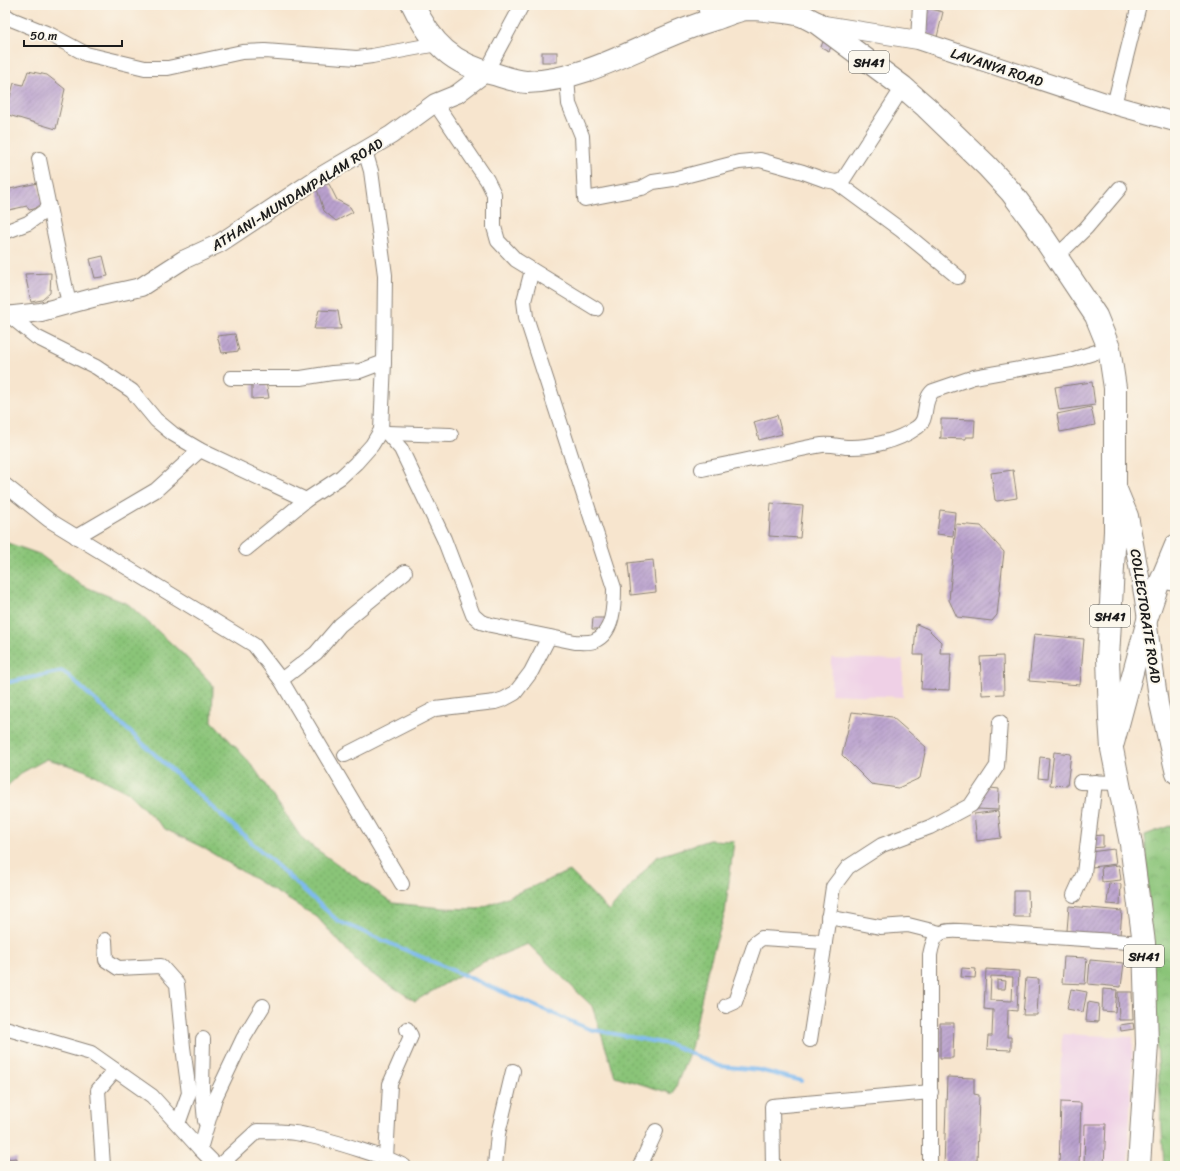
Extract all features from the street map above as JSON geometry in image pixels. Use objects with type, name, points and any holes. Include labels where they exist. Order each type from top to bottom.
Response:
[{"type":"main road","name":"SH41","points":[[413,5],[421,22],[437,44],[459,62],[486,72],[525,82],[567,77],[606,63],[691,26],[707,13],[746,9],[780,12],[802,16],[817,23],[903,87],[987,166],[1011,192],[1034,223],[1096,316],[1109,348],[1115,388],[1115,531],[1108,658],[1112,749],[1131,844],[1144,943],[1147,1044],[1139,1166]]},
{"type":"main road","points":[[1112,749],[1147,620],[1167,583],[1175,545]]},
{"type":"street","points":[[486,72],[522,5]]},
{"type":"street","points":[[918,40],[920,5]]},
{"type":"street","points":[[1114,105],[1139,5]]},
{"type":"street","points":[[5,15],[11,20],[51,35],[86,54],[145,68],[156,69],[168,68],[242,52],[265,51],[357,58],[437,44]]},
{"type":"street","name":"LAVANYA ROAD","points":[[817,23],[918,40],[1114,105],[1175,122]]},
{"type":"street","name":"ATHANI-MUNDAMPALAM ROAD","points":[[8,316],[41,312],[141,287],[183,260],[220,243],[318,178],[392,135],[435,103],[457,94],[486,72]]},
{"type":"street","points":[[567,77],[569,104],[582,136],[585,199],[642,188],[653,182],[673,179],[739,162],[760,160],[836,182],[901,230],[958,277]]},
{"type":"street","points":[[836,182],[843,180],[903,87]]},
{"type":"street","points":[[435,103],[487,180],[494,194],[494,227],[498,241],[516,260],[596,309]]},
{"type":"street","points":[[246,549],[306,500],[341,477],[384,432],[385,275],[371,171],[365,151]]},
{"type":"street","points":[[39,159],[69,304]]},
{"type":"street","points":[[1056,257],[1086,228],[1120,188]]},
{"type":"street","points":[[5,232],[28,223],[49,208]]},
{"type":"street","points":[[384,432],[401,449],[428,504],[444,539],[473,615],[481,622],[491,625],[575,642],[595,640],[604,634],[611,620],[614,604],[614,588],[526,316],[524,302],[532,270]]},
{"type":"street","points":[[8,316],[36,337],[96,368],[132,391],[156,420],[173,434],[200,450],[306,500]]},
{"type":"street","points":[[702,469],[821,445],[856,447],[877,444],[898,437],[922,424],[926,400],[929,394],[933,391],[974,377],[1071,360],[1109,348]]},
{"type":"street","points":[[231,378],[301,378],[332,373],[360,371],[384,362]]},
{"type":"street","points":[[384,432],[451,435]]},
{"type":"street","points":[[76,537],[156,490],[200,450]]},
{"type":"street","name":"COLLECTORATE ROAD","points":[[1116,484],[1130,516],[1159,704],[1175,774]]},
{"type":"street","points":[[5,485],[49,520],[254,645],[281,680],[402,884]]},
{"type":"street","points":[[281,680],[316,653],[340,626],[404,572]]},
{"type":"street","points":[[345,755],[435,709],[495,702],[515,693],[531,672],[549,637]]},
{"type":"street","points":[[810,1040],[833,887],[848,867],[882,845],[930,827],[971,805],[997,766],[1000,722]]},
{"type":"street","points":[[1080,782],[1119,783]]},
{"type":"street","points":[[1074,895],[1084,873],[1095,782]]},
{"type":"street","points":[[828,917],[880,927],[908,925],[940,933]]},
{"type":"street","points":[[930,1166],[930,955],[932,946],[940,933],[946,930],[1144,943]]},
{"type":"street","points":[[726,1006],[735,1002],[755,943],[762,938],[825,942]]},
{"type":"street","points":[[105,940],[106,960],[118,968],[161,966],[177,984],[189,1093],[178,1124]]},
{"type":"street","points":[[200,1149],[215,1098],[243,1039],[262,1006]]},
{"type":"street","points":[[5,1028],[91,1053],[152,1096],[200,1149],[218,1166],[257,1131],[305,1135],[386,1158],[404,1166]]},
{"type":"street","points":[[386,1158],[390,1084],[411,1036],[407,1029]]},
{"type":"street","points":[[203,1039],[202,1089],[206,1128]]},
{"type":"street","points":[[104,1166],[98,1090],[115,1070]]},
{"type":"street","points":[[495,1166],[498,1134],[513,1071]]},
{"type":"street","points":[[773,1166],[772,1106],[931,1092]]},
{"type":"street","points":[[640,1166],[656,1132]]},
{"type":"shaded area","points":[[832,658],[903,660],[903,697],[831,694]]},
{"type":"shaded area","points":[[1062,1034],[1133,1037],[1128,1166],[1057,1166]]},
{"type":"green space","points":[[5,542],[39,554],[81,585],[128,604],[184,655],[213,685],[212,721],[252,765],[303,840],[393,903],[443,908],[478,909],[570,871],[609,911],[656,857],[709,840],[734,841],[725,913],[707,972],[691,1048],[673,1094],[615,1076],[592,1006],[528,944],[481,963],[415,1001],[363,968],[317,917],[202,847],[165,829],[127,792],[82,769],[47,759],[21,773],[5,788]]},
{"type":"green space","points":[[1175,824],[1175,1166],[1164,1166],[1145,835]]},
{"type":"building","points":[[927,8],[943,12],[937,37],[921,33]]},
{"type":"building","points":[[824,39],[833,43],[829,51],[821,47]]},
{"type":"building","points":[[542,52],[557,52],[557,62],[542,62]]},
{"type":"building","points":[[28,71],[47,75],[65,89],[56,129],[5,114],[14,83],[23,85]]},
{"type":"building","points":[[38,183],[43,207],[29,210],[27,206],[9,210],[5,190]]},
{"type":"building","points":[[329,184],[337,200],[350,207],[353,212],[336,221],[324,211],[316,186]]},
{"type":"building","points":[[103,256],[108,276],[95,278],[90,259]]},
{"type":"building","points":[[51,273],[50,293],[42,300],[31,302],[25,274]]},
{"type":"building","points":[[319,310],[338,311],[341,329],[314,329]]},
{"type":"building","points":[[235,334],[239,351],[222,353],[217,336]]},
{"type":"building","points":[[252,381],[266,382],[269,398],[252,399]]},
{"type":"building","points":[[1092,382],[1095,405],[1059,410],[1055,387]]},
{"type":"building","points":[[1091,407],[1095,425],[1060,432],[1057,414]]},
{"type":"building","points":[[777,415],[782,434],[759,440],[754,422]]},
{"type":"building","points":[[941,419],[975,420],[974,437],[966,437],[966,439],[939,438],[941,437]]},
{"type":"building","points":[[1013,470],[1017,498],[995,500],[991,473]]},
{"type":"building","points":[[771,503],[803,506],[800,538],[769,536]]},
{"type":"building","points":[[940,510],[955,512],[953,536],[937,534]]},
{"type":"building","points":[[956,524],[981,526],[1004,552],[997,615],[992,621],[957,617],[949,600]]},
{"type":"building","points":[[653,560],[656,592],[631,595],[628,563]]},
{"type":"building","points":[[593,618],[606,618],[602,629],[592,629]]},
{"type":"building","points":[[916,624],[928,629],[941,642],[940,653],[951,653],[949,690],[921,689],[923,655],[914,655]]},
{"type":"building","points":[[1034,634],[1084,639],[1080,685],[1029,681]]},
{"type":"building","points":[[1003,656],[1004,694],[982,695],[980,657]]},
{"type":"building","points":[[852,712],[892,717],[926,747],[920,778],[898,788],[871,784],[842,755]]},
{"type":"building","points":[[1054,752],[1071,754],[1067,786],[1050,785]]},
{"type":"building","points":[[1040,757],[1049,758],[1047,779],[1038,778]]},
{"type":"building","points":[[982,787],[999,789],[998,810],[977,809]]},
{"type":"building","points":[[998,811],[1001,838],[977,841],[974,814]]},
{"type":"building","points":[[1103,835],[1103,847],[1090,848],[1090,836]]},
{"type":"building","points":[[1114,849],[1116,864],[1092,867],[1090,852]]},
{"type":"building","points":[[1119,865],[1121,880],[1102,882],[1101,867]]},
{"type":"building","points":[[1109,883],[1121,884],[1120,905],[1107,904]]},
{"type":"building","points":[[1014,891],[1028,891],[1029,917],[1014,917]]},
{"type":"building","points":[[1069,906],[1122,911],[1119,947],[1066,943]]},
{"type":"building","points":[[1064,957],[1087,958],[1085,984],[1062,983]]},
{"type":"building","points":[[1090,960],[1124,963],[1121,987],[1088,984]]},
{"type":"building","points":[[962,968],[976,969],[975,978],[961,977]]},
{"type":"building","points":[[986,969],[1019,971],[1017,1011],[1008,1010],[1007,1037],[1011,1037],[1011,1050],[987,1049],[988,1036],[992,1036],[993,1010],[984,1009]],"holes":[[[991,976],[1013,977],[1012,1001],[990,1000]]]},
{"type":"building","points":[[1026,978],[1039,979],[1037,1015],[1023,1015]]},
{"type":"building","points":[[997,980],[1006,981],[1005,989],[997,989]]},
{"type":"building","points":[[1071,989],[1087,992],[1083,1012],[1067,1009]]},
{"type":"building","points":[[1103,989],[1117,990],[1115,1012],[1102,1011]]},
{"type":"building","points":[[1118,992],[1132,992],[1133,1020],[1119,1020]]},
{"type":"building","points":[[1088,1002],[1099,1004],[1098,1022],[1086,1021]]},
{"type":"building","points":[[940,1023],[954,1023],[953,1058],[940,1058]]},
{"type":"building","points":[[1133,1023],[1134,1029],[1121,1031],[1120,1025]]},
{"type":"building","points":[[947,1077],[974,1078],[974,1094],[979,1095],[977,1161],[973,1161],[973,1166],[944,1166]]},
{"type":"building","points":[[1061,1102],[1081,1103],[1079,1166],[1059,1166]]},
{"type":"building","points":[[1085,1124],[1106,1124],[1104,1166],[1084,1166]]},
{"type":"building","points":[[17,1158],[16,1166],[5,1166],[5,1159]]},
{"type":"waterway","points":[[5,683],[63,671],[338,921],[589,1029],[672,1045],[719,1066],[759,1070],[802,1081]]}]
